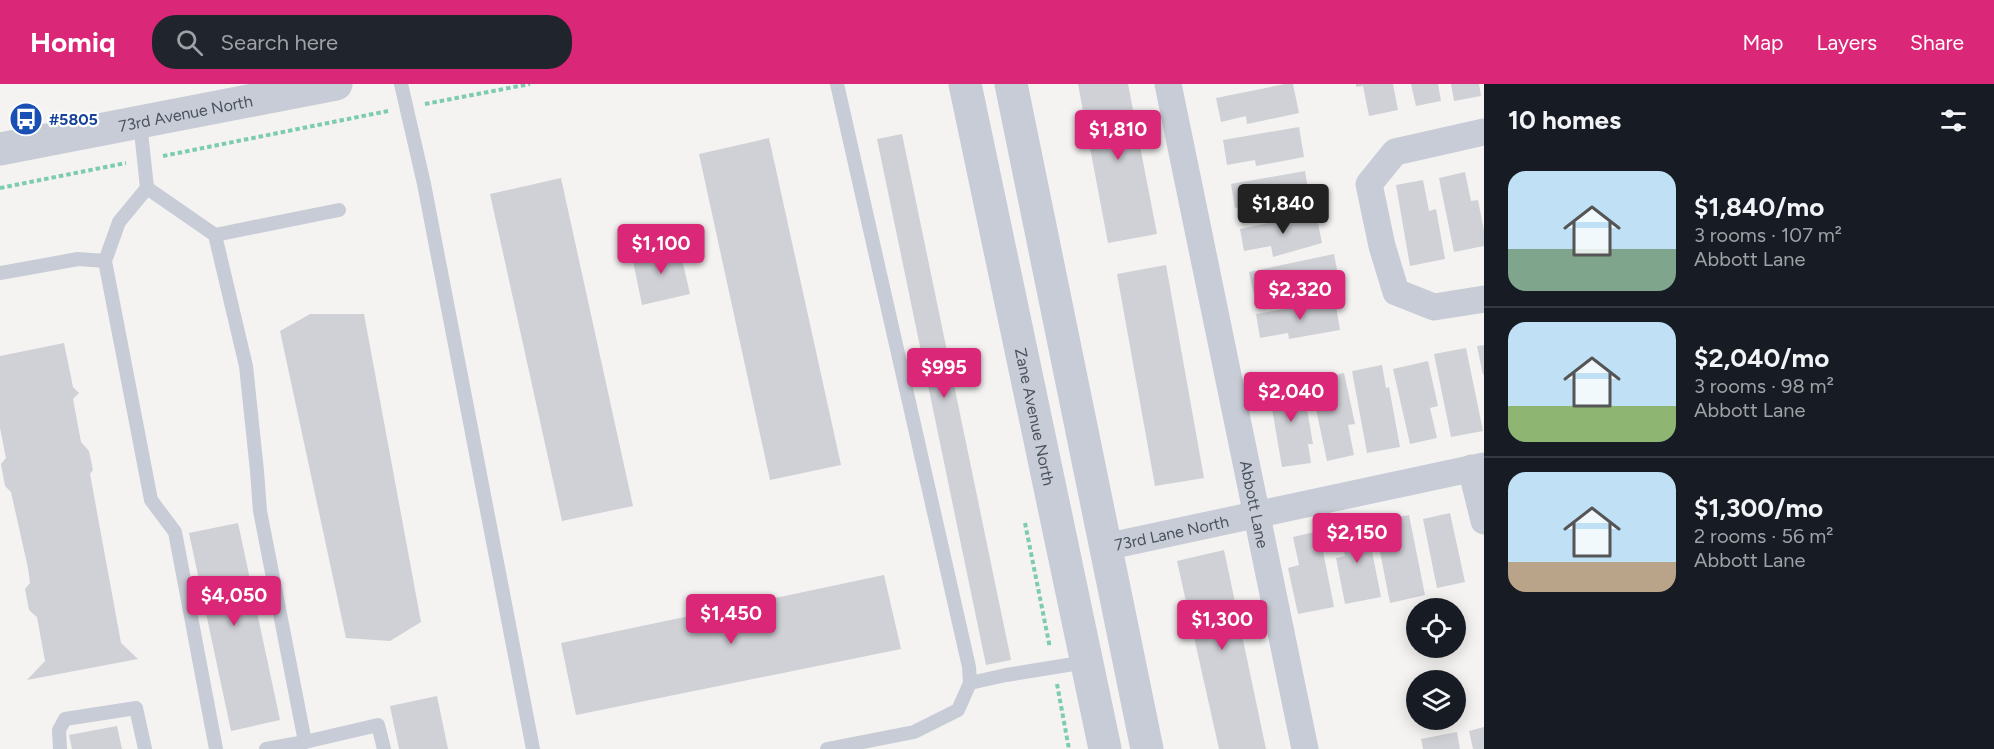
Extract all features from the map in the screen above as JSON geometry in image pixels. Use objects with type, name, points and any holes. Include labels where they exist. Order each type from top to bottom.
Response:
[{"type":"street","name":"73rd Avenue North","points":[[0,149],[336,84]]},
{"type":"street","name":"Zane Avenue North","points":[[965,84],[1105,749]]},
{"type":"street","points":[[1011,84],[1147,749]]},
{"type":"street","name":"Abbott Lane","points":[[1168,84],[1305,749]]},
{"type":"street","points":[[1484,132],[1395,152],[1369,184],[1382,246],[1396,292],[1434,307],[1484,299]]},
{"type":"street","points":[[1478,467],[1484,521]]},
{"type":"street","name":"73rd Lane North","points":[[1105,547],[1478,467]]},
{"type":"lane","points":[[401,84],[425,191],[533,749]]},
{"type":"lane","points":[[827,749],[914,732],[957,710],[970,683],[969,667],[837,84]]},
{"type":"lane","points":[[140,122],[147,188],[119,222],[105,261],[151,500],[175,532],[216,749]]},
{"type":"lane","points":[[147,188],[215,235],[246,366],[260,511],[305,742]]},
{"type":"lane","points":[[215,235],[339,210]]},
{"type":"lane","points":[[0,273],[78,259],[105,261]]},
{"type":"lane","points":[[970,683],[1086,662]]},
{"type":"lane","points":[[60,749],[59,730],[65,719],[136,708],[145,749]]},
{"type":"lane","points":[[266,749],[378,725],[384,749]]},
{"type":"path","points":[[0,188],[530,84]]},
{"type":"building","points":[[1078,84],[1128,84],[1157,234],[1108,243]]},
{"type":"building","points":[[1293,84],[1299,113],[1247,124],[1246,116],[1221,122],[1216,98]]},
{"type":"building","points":[[1356,84],[1393,84],[1398,110],[1369,116],[1363,86],[1356,87]]},
{"type":"building","points":[[1411,84],[1438,84],[1441,101],[1416,106]]},
{"type":"building","points":[[1451,84],[1479,84],[1481,96],[1454,101]]},
{"type":"building","points":[[1299,127],[1304,157],[1256,166],[1255,160],[1227,165],[1223,140]]},
{"type":"building","points":[[902,134],[1011,660],[986,665],[877,139]]},
{"type":"building","points":[[769,138],[841,465],[770,480],[699,154]]},
{"type":"building","points":[[1305,171],[1310,201],[1265,210],[1264,203],[1235,208],[1231,184]]},
{"type":"building","points":[[1465,172],[1471,201],[1478,200],[1484,231],[1484,246],[1454,252],[1439,178]]},
{"type":"building","points":[[561,178],[633,506],[562,521],[490,194]]},
{"type":"building","points":[[1423,180],[1429,211],[1436,209],[1445,259],[1410,266],[1396,185]]},
{"type":"building","points":[[1316,213],[1322,243],[1273,257],[1271,246],[1244,251],[1240,229]]},
{"type":"building","points":[[679,246],[690,294],[642,305],[632,256]]},
{"type":"building","points":[[1334,254],[1340,285],[1281,297],[1279,290],[1254,295],[1249,272]]},
{"type":"building","points":[[1166,265],[1204,478],[1155,486],[1117,274]]},
{"type":"building","points":[[1335,300],[1340,330],[1289,339],[1288,333],[1260,338],[1256,314]]},
{"type":"building","points":[[310,314],[364,314],[421,622],[390,641],[346,638],[280,331]]},
{"type":"building","points":[[64,343],[73,387],[79,393],[73,399],[81,442],[89,451],[93,470],[90,474],[121,643],[138,659],[27,680],[45,661],[37,617],[29,610],[25,589],[30,583],[28,568],[11,492],[5,486],[1,464],[6,458],[0,428],[0,356]]},
{"type":"building","points":[[1484,345],[1484,374],[1483,375],[1477,346]]},
{"type":"building","points":[[1466,348],[1483,431],[1451,437],[1434,354]]},
{"type":"building","points":[[1428,361],[1438,406],[1430,408],[1437,438],[1410,444],[1393,369]]},
{"type":"building","points":[[1382,365],[1386,388],[1389,387],[1400,447],[1367,453],[1352,371]]},
{"type":"building","points":[[1344,373],[1355,424],[1348,425],[1354,455],[1327,461],[1310,381]]},
{"type":"building","points":[[1302,380],[1313,444],[1308,444],[1311,463],[1282,467],[1268,385]]},
{"type":"building","points":[[1450,513],[1465,582],[1437,588],[1423,519]]},
{"type":"building","points":[[1409,515],[1425,595],[1390,603],[1380,552],[1388,550],[1382,520]]},
{"type":"building","points":[[1366,521],[1381,597],[1345,604],[1336,558],[1345,556],[1338,526]]},
{"type":"building","points":[[238,523],[280,720],[231,731],[189,533]]},
{"type":"building","points":[[1319,531],[1334,607],[1298,614],[1288,568],[1299,565],[1293,537]]},
{"type":"building","points":[[1224,550],[1266,749],[1219,749],[1177,561]]},
{"type":"building","points":[[884,575],[901,649],[576,715],[561,643]]},
{"type":"building","points":[[437,696],[448,749],[399,749],[390,706]]},
{"type":"building","points":[[117,726],[122,749],[72,749],[69,735]]},
{"type":"building","points":[[1484,727],[1484,749],[1473,749],[1469,731]]},
{"type":"building","points":[[1457,732],[1460,749],[1423,749],[1421,739]]},
{"type":"place","name":"#5805","points":[[26,119]]}]
